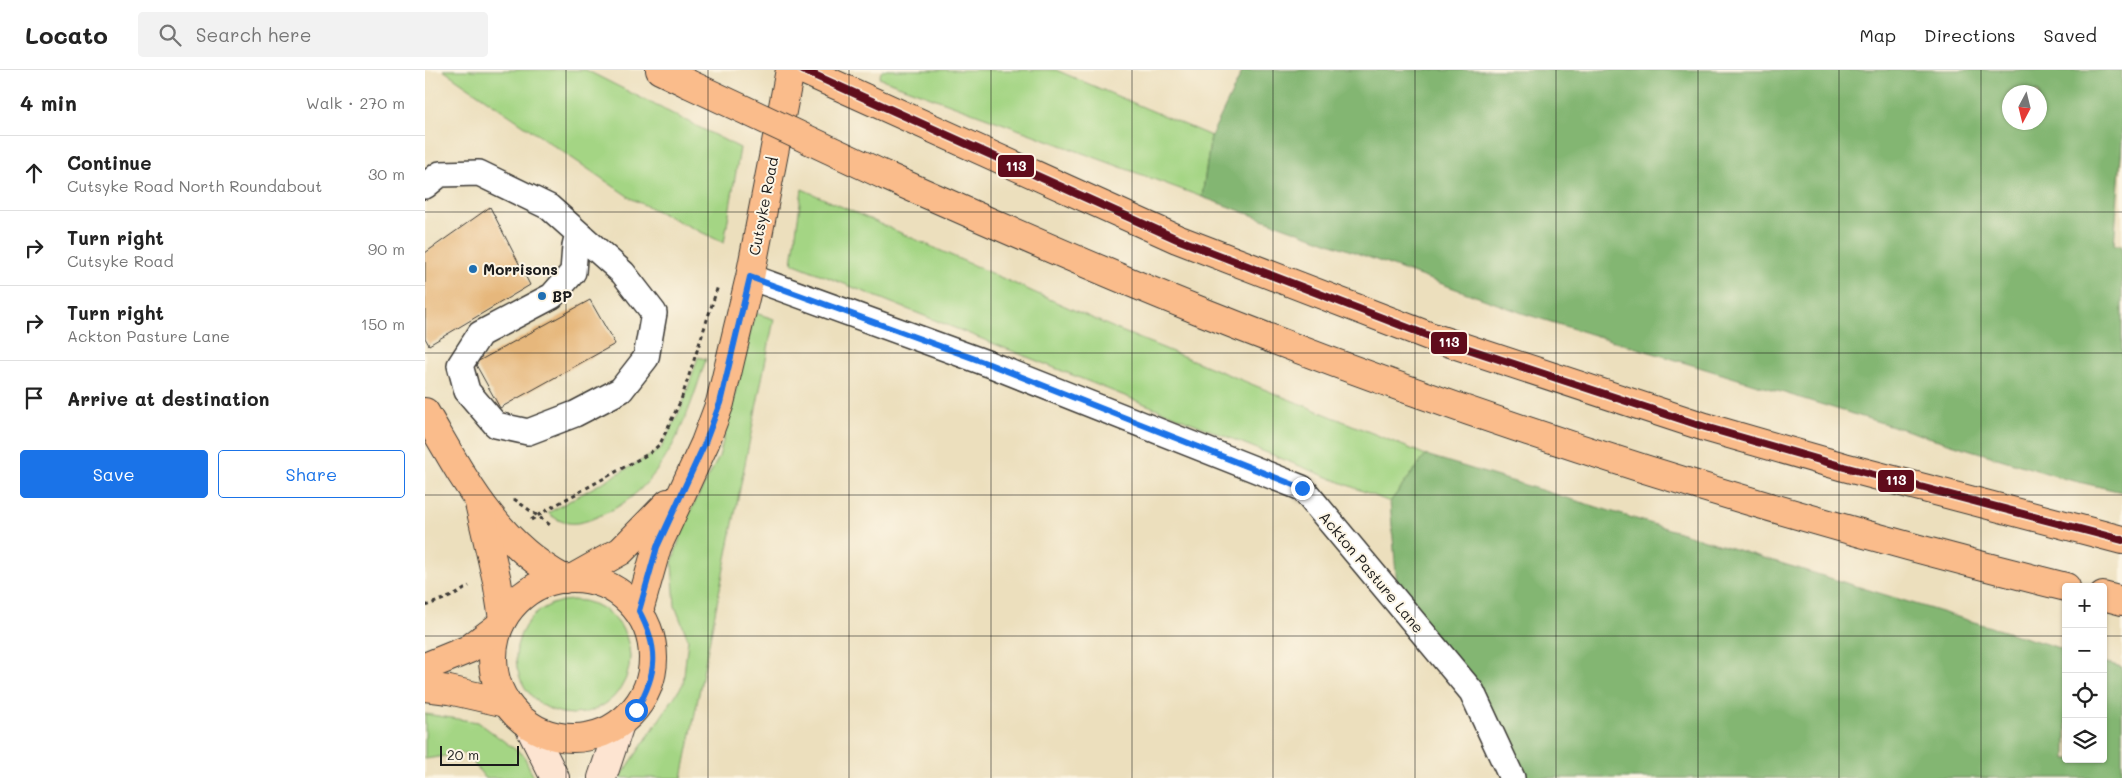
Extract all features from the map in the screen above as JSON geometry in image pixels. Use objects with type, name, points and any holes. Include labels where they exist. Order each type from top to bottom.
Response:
[{"type":"main road","points":[[660,70],[886,176],[1197,310],[1404,388],[1555,440],[1817,521],[2062,586]]},
{"type":"main road","name":"Cutsyke Road","points":[[639,611],[657,547],[705,443],[720,403],[750,277],[790,70]]},
{"type":"main road","points":[[803,70],[1177,239],[1429,336],[1705,426],[1835,465],[2122,540]]},
{"type":"main road","points":[[425,412],[478,502],[525,554],[543,567],[569,578]]},
{"type":"main road","name":"Cutsyke Road","points":[[569,578],[621,551],[647,526],[686,483]]},
{"type":"main road","points":[[425,667],[469,649],[501,623],[516,601],[534,588],[556,579],[569,578],[598,582],[621,593],[639,611],[649,630],[654,650],[653,671],[647,692],[639,704],[620,724],[603,734],[585,738],[565,738],[546,734],[529,726],[516,716],[506,704],[495,679],[493,653],[501,623],[497,581],[478,502]]},
{"type":"main road","points":[[2107,597],[2122,601]]},
{"type":"main road","points":[[425,687],[449,690],[506,704]]},
{"type":"main road","points":[[602,778],[620,724]]},
{"type":"main road","points":[[529,726],[555,778]]},
{"type":"street","points":[[425,186],[440,174],[479,173],[549,207],[623,273],[654,313],[646,358],[621,390],[575,414],[528,432],[496,426],[467,391],[460,366],[480,334],[552,296],[573,272],[578,233]]},
{"type":"street","name":"Ackton Pasture Lane","points":[[750,277],[989,364],[1302,488],[1472,692],[1511,778]]},
{"type":"path","points":[[537,516],[650,453],[660,444],[681,400],[721,278]]},
{"type":"path","points":[[513,499],[553,527]]},
{"type":"path","points":[[425,606],[455,595],[469,586]]},
{"type":"green space","points":[[443,70],[586,70],[740,148],[724,243],[632,199]]},
{"type":"green space","points":[[882,70],[1056,70],[1211,136],[1202,197],[879,78]]},
{"type":"green space","points":[[1243,70],[2122,70],[2122,143],[2114,245],[2122,245],[2122,492],[2066,479],[1525,314],[1202,197],[1211,136]]},
{"type":"green space","points":[[802,189],[1121,331],[1426,455],[1390,502],[792,263]]},
{"type":"green space","points":[[755,313],[774,319],[682,778],[620,778],[683,684],[688,639],[675,606],[672,563],[685,521],[719,457]]},
{"type":"green space","points":[[698,357],[706,359],[680,429],[669,452],[656,472],[639,490],[620,505],[584,522],[566,523],[548,513],[660,450],[682,406]]},
{"type":"green space","points":[[1426,455],[2062,649],[2062,763],[2107,763],[2107,663],[2122,667],[2122,778],[1513,778],[1397,586],[1390,502]]},
{"type":"green space","points":[[573,600],[595,604],[613,617],[626,635],[630,657],[626,679],[613,697],[595,710],[573,714],[551,710],[533,697],[520,679],[516,657],[520,635],[533,617],[551,604]]},
{"type":"green space","points":[[425,714],[478,722],[524,756],[534,778],[485,778],[466,753],[425,759]]},
{"type":"building","name":"Morrisons","points":[[490,207],[530,285],[429,345],[425,338],[425,253]]},
{"type":"building","points":[[590,300],[615,344],[500,408],[475,363]]},
{"type":"transit line","name":"113","points":[[803,70],[1177,239],[1429,336],[1705,427],[1844,467],[2122,540]]},
{"type":"place","name":"Morrisons","points":[[473,269]]},
{"type":"place","name":"BP","points":[[542,296]]},
{"type":"route","points":[[636,710],[647,692],[653,671],[654,650],[649,630],[639,611],[648,576],[657,547],[705,443],[720,403],[750,277],[989,364],[1302,488]]}]
